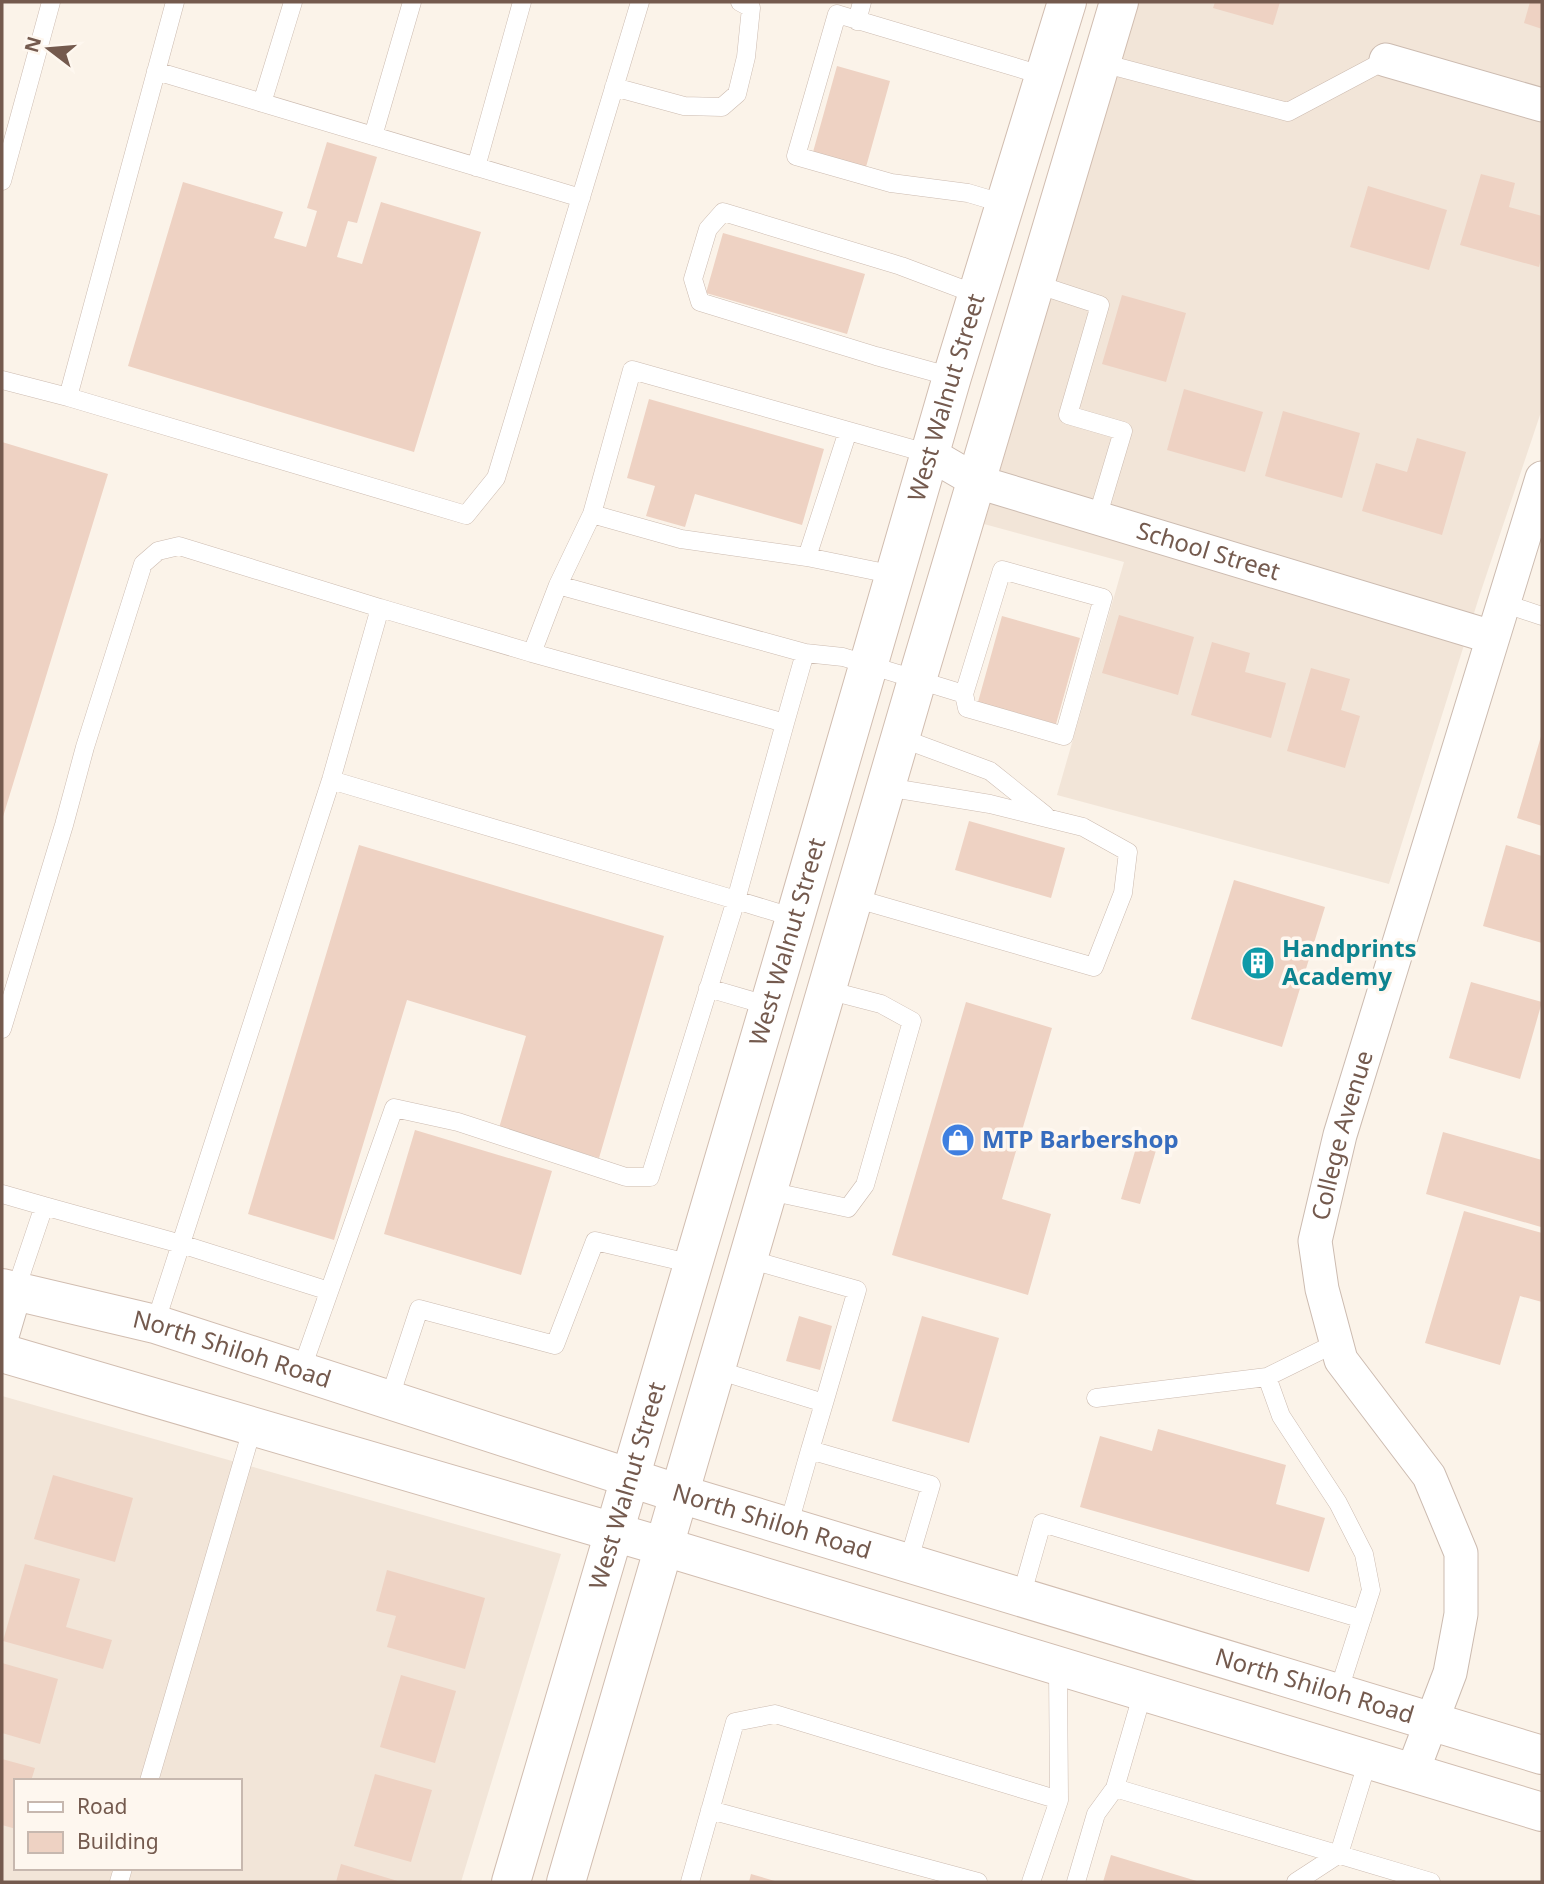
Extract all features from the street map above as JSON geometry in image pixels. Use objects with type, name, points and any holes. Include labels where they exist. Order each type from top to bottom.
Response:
[{"type":"main road","name":"West Walnut Street","points":[[512,1882],[770,1006],[867,664],[1067,2]]},
{"type":"main road","name":"West Walnut Street","points":[[566,1882],[917,680],[1119,2]]},
{"type":"main road","name":"North Shiloh Road","points":[[8,1290],[155,1324],[680,1494],[1542,1755]]},
{"type":"main road","points":[[2,1353],[665,1547],[1542,1812]]},
{"type":"street","points":[[1387,60],[1542,105]]},
{"type":"street","name":"School Street","points":[[930,454],[978,482],[1492,636]]},
{"type":"street","name":"College Avenue","points":[[1412,1773],[1450,1673],[1461,1614],[1461,1553],[1429,1476],[1340,1360],[1322,1289],[1315,1241],[1340,1135],[1542,478]]},
{"type":"street","points":[[2,1336],[8,1290]]},
{"type":"lane","points":[[2,181],[51,2]]},
{"type":"lane","points":[[68,397],[175,2]]},
{"type":"lane","points":[[262,103],[292,2]]},
{"type":"lane","points":[[373,136],[412,2]]},
{"type":"lane","points":[[475,167],[522,2]]},
{"type":"lane","points":[[2,380],[466,514],[496,478],[640,2]]},
{"type":"lane","points":[[614,87],[684,106],[722,107],[737,94],[746,57],[751,8],[740,2]]},
{"type":"lane","points":[[857,21],[862,2]]},
{"type":"lane","points":[[1005,204],[968,192],[891,183],[796,156],[837,14],[1045,76]]},
{"type":"lane","points":[[1101,63],[1288,112],[1387,60]]},
{"type":"lane","points":[[156,71],[581,198]]},
{"type":"lane","points":[[952,377],[700,302],[693,279],[708,229],[723,212],[901,266],[978,295]]},
{"type":"lane","points":[[1036,284],[1100,305],[1068,415],[1123,431],[1097,518]]},
{"type":"lane","points":[[533,653],[558,585],[592,514],[632,370],[930,454]]},
{"type":"lane","points":[[807,557],[848,431]]},
{"type":"lane","points":[[592,514],[681,539],[807,557],[895,575]]},
{"type":"lane","points":[[2,1029],[85,747],[144,564],[158,551],[179,546],[533,653],[785,723]]},
{"type":"lane","points":[[1002,570],[1103,598],[1064,736],[967,708],[964,694],[1002,570]]},
{"type":"lane","points":[[558,585],[805,653],[843,657],[964,694]]},
{"type":"lane","points":[[1503,603],[1542,616]]},
{"type":"lane","points":[[155,1324],[331,780],[380,608]]},
{"type":"lane","points":[[300,1371],[394,1108],[458,1122],[626,1178],[650,1177],[736,900],[805,653]]},
{"type":"lane","points":[[901,738],[990,771],[1050,820]]},
{"type":"lane","points":[[331,780],[795,918]]},
{"type":"lane","points":[[854,898],[1094,967],[1123,893],[1128,852],[1083,827],[990,804],[886,787]]},
{"type":"lane","points":[[708,988],[770,1006]]},
{"type":"lane","points":[[768,1191],[848,1208],[866,1185],[912,1021],[881,1004],[827,990]]},
{"type":"lane","points":[[2,1194],[181,1244],[329,1291]]},
{"type":"lane","points":[[8,1290],[44,1206]]},
{"type":"lane","points":[[390,1400],[419,1309],[555,1345],[594,1241],[693,1264]]},
{"type":"lane","points":[[748,1259],[857,1290],[788,1527]]},
{"type":"lane","points":[[1096,1398],[1268,1377],[1336,1343]]},
{"type":"lane","points":[[717,1370],[824,1403]]},
{"type":"lane","points":[[1268,1377],[1281,1416],[1338,1503],[1364,1554],[1371,1590],[1338,1693]]},
{"type":"lane","points":[[150,1779],[253,1426]]},
{"type":"lane","points":[[810,1450],[931,1485],[908,1563]]},
{"type":"lane","points":[[1021,1597],[1042,1523],[1362,1619]]},
{"type":"lane","points":[[1031,1882],[1059,1800],[1058,1667]]},
{"type":"lane","points":[[1076,1882],[1096,1814],[1115,1788],[1143,1692]]},
{"type":"lane","points":[[690,1882],[735,1722],[775,1714],[1059,1800]]},
{"type":"lane","points":[[1296,1882],[1339,1854],[1368,1760]]},
{"type":"lane","points":[[1115,1788],[1431,1882]]},
{"type":"lane","points":[[710,1810],[978,1882]]},
{"type":"shaded area","points":[[1139,2],[1542,2],[1542,409],[1480,594],[1389,884],[1057,795],[1124,562],[984,524]]},
{"type":"shaded area","points":[[2,1396],[561,1554],[461,1882],[2,1882]]},
{"type":"building","points":[[1215,2],[1280,2],[1273,25],[1213,8]]},
{"type":"building","points":[[1530,2],[1542,2],[1542,29],[1524,23]]},
{"type":"building","points":[[837,66],[890,81],[866,167],[813,152]]},
{"type":"building","points":[[327,142],[377,157],[357,223],[348,221],[337,257],[362,264],[381,202],[481,232],[414,452],[128,366],[183,182],[283,212],[274,238],[306,247],[317,211],[307,208]]},
{"type":"building","points":[[1481,174],[1515,183],[1509,207],[1542,216],[1542,254],[1539,267],[1460,245]]},
{"type":"building","points":[[1368,186],[1447,210],[1429,270],[1350,247]]},
{"type":"building","points":[[723,233],[865,274],[847,334],[706,293]]},
{"type":"building","points":[[1122,295],[1186,313],[1166,382],[1102,364]]},
{"type":"building","points":[[1184,389],[1263,412],[1245,472],[1167,450]]},
{"type":"building","points":[[649,399],[824,449],[802,525],[695,494],[685,527],[646,516],[655,486],[627,478]]},
{"type":"building","points":[[1283,411],[1360,433],[1342,498],[1265,476]]},
{"type":"building","points":[[1417,438],[1466,452],[1442,535],[1362,511],[1376,463],[1407,472]]},
{"type":"building","points":[[2,442],[108,474],[2,820]]},
{"type":"building","points":[[1119,615],[1194,637],[1178,695],[1102,673]]},
{"type":"building","points":[[1002,616],[1080,638],[1056,724],[978,702]]},
{"type":"building","points":[[1212,642],[1250,653],[1245,672],[1286,683],[1271,738],[1191,715]]},
{"type":"building","points":[[1311,668],[1350,679],[1341,710],[1360,716],[1345,768],[1287,751]]},
{"type":"building","points":[[1542,733],[1542,826],[1517,818]]},
{"type":"building","points":[[969,821],[1065,848],[1051,898],[955,870]]},
{"type":"building","points":[[359,845],[664,936],[599,1158],[499,1128],[526,1036],[407,1000],[334,1240],[248,1214]]},
{"type":"building","points":[[1506,845],[1542,856],[1542,943],[1483,926]]},
{"type":"building","name":"Handprints Academy","points":[[1234,880],[1325,907],[1282,1047],[1191,1019]]},
{"type":"building","points":[[1471,982],[1542,1002],[1520,1079],[1449,1058]]},
{"type":"building","points":[[966,1002],[1052,1028],[1002,1199],[1051,1214],[1028,1295],[892,1255]]},
{"type":"building","points":[[415,1130],[552,1171],[521,1275],[384,1234]]},
{"type":"building","points":[[1443,1132],[1542,1160],[1541,1227],[1426,1194]]},
{"type":"building","points":[[1138,1141],[1157,1147],[1140,1204],[1121,1199]]},
{"type":"building","points":[[1464,1211],[1542,1233],[1542,1302],[1520,1296],[1500,1365],[1425,1343]]},
{"type":"building","points":[[799,1316],[832,1326],[820,1370],[786,1361]]},
{"type":"building","points":[[922,1316],[999,1338],[969,1443],[892,1421]]},
{"type":"building","points":[[1158,1429],[1286,1465],[1276,1504],[1325,1518],[1309,1572],[1080,1507],[1100,1436],[1152,1451]]},
{"type":"building","points":[[53,1475],[133,1498],[115,1562],[34,1539]]},
{"type":"building","points":[[25,1564],[80,1579],[66,1627],[112,1640],[103,1669],[3,1641]]},
{"type":"building","points":[[387,1570],[485,1598],[465,1669],[387,1647],[396,1616],[376,1611]]},
{"type":"building","points":[[2,1663],[58,1679],[40,1744],[2,1733]]},
{"type":"building","points":[[401,1675],[456,1691],[435,1763],[380,1747]]},
{"type":"building","points":[[2,1759],[35,1768],[32,1779],[14,1779],[14,1828],[2,1825]]},
{"type":"building","points":[[375,1774],[432,1790],[411,1862],[354,1846]]},
{"type":"building","points":[[1111,1855],[1200,1882],[1103,1882]]},
{"type":"building","points":[[341,1864],[401,1882],[336,1882]]},
{"type":"building","points":[[751,1874],[778,1882],[749,1882]]},
{"type":"place","name":"Handprints Academy","points":[[1258,963]]},
{"type":"place","name":"MTP Barbershop","points":[[958,1140]]}]
